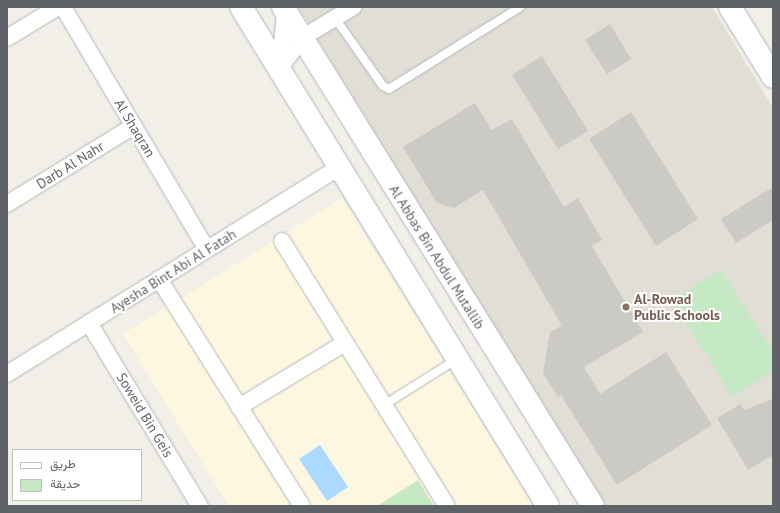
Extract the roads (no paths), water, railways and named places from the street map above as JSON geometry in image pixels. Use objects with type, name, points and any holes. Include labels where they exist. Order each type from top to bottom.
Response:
[{"type":"street","points":[[7,38],[58,7]]},
{"type":"street","name":"Al Shaqran","points":[[63,7],[207,250]]},
{"type":"street","points":[[241,7],[548,506]]},
{"type":"street","points":[[279,69],[302,38],[353,7]]},
{"type":"street","points":[[730,7],[773,77]]},
{"type":"street","points":[[279,69],[284,8]]},
{"type":"street","name":"Al Abbas Bin Abdul Mutallib","points":[[284,8],[593,506]]},
{"type":"street","name":"Darb Al Nahr","points":[[7,204],[134,126]]},
{"type":"street","name":"Ayesha Bint Abi Al Fatah","points":[[7,374],[339,167]]},
{"type":"street","points":[[282,241],[447,506]]},
{"type":"street","points":[[159,279],[302,506]]},
{"type":"street","name":"Soweid Bin Geis","points":[[89,323],[200,506]]},
{"type":"street","points":[[239,406],[345,342]]},
{"type":"lane","points":[[335,18],[383,86],[389,89],[520,7]]},
{"type":"lane","points":[[384,405],[457,359]]},
{"type":"water","points":[[320,445],[348,487],[327,501],[299,459]]},
{"type":"place","name":"Al-Rowad Public Schools","points":[[626,307]]}]
